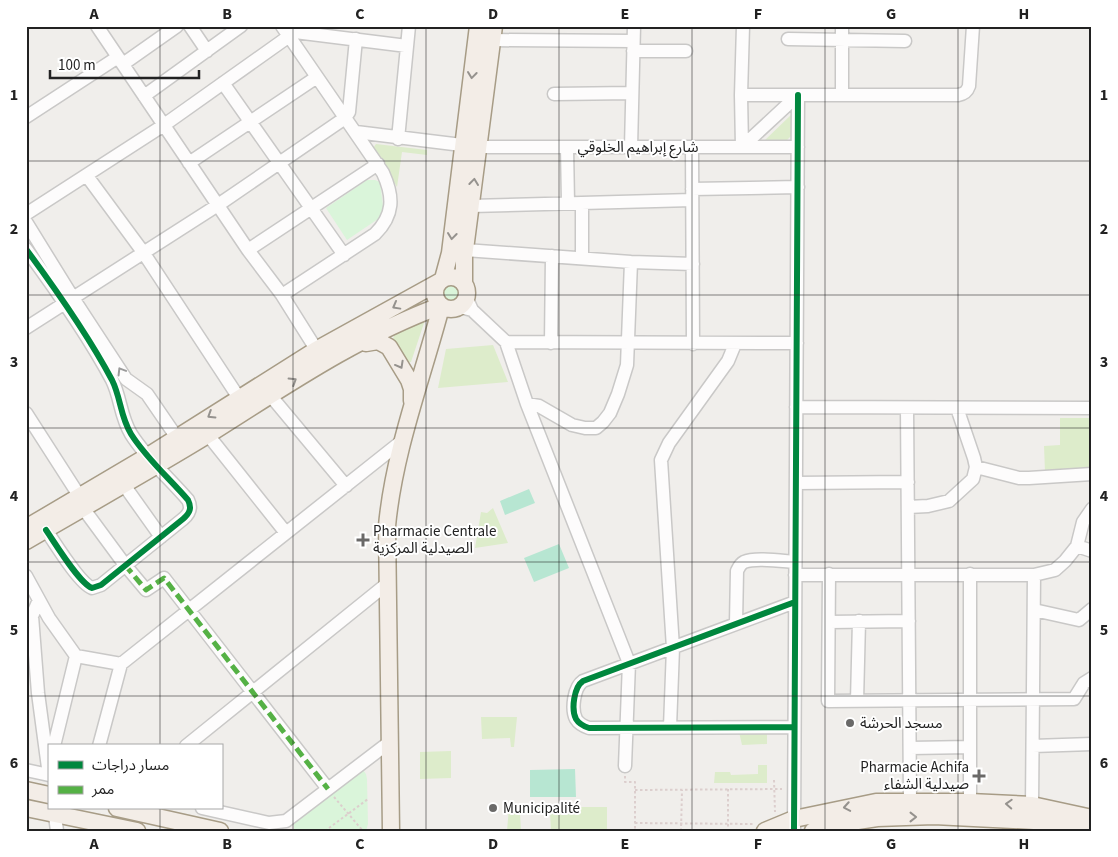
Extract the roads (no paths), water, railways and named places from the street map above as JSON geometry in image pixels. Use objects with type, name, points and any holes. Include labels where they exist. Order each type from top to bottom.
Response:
[{"type":"main road","points":[[389,829],[391,741],[388,516],[402,441],[431,346],[457,303],[471,206],[470,147],[478,26]]},
{"type":"main road","points":[[457,303],[436,302],[434,292],[441,280],[450,253],[493,33]]},
{"type":"main road","points":[[26,541],[46,530],[82,502],[181,443],[239,398],[320,356],[441,280],[447,277],[456,278],[457,303]]},
{"type":"main road","points":[[347,350],[418,314],[457,303]]},
{"type":"main road","points":[[181,443],[208,434],[270,395],[320,356],[347,350],[372,341],[378,341],[389,347],[412,389],[411,410]]},
{"type":"main road","points":[[26,528],[124,485],[153,460]]},
{"type":"main road","points":[[26,790],[48,795]]},
{"type":"main road","points":[[759,827],[794,825],[876,802],[910,801],[970,802],[1084,831]]},
{"type":"main road","points":[[26,808],[54,811],[137,831]]},
{"type":"main road","points":[[129,810],[220,831]]},
{"type":"main road","points":[[813,831],[877,818],[1092,818]]},
{"type":"street","points":[[26,117],[177,26]]},
{"type":"street","points":[[190,26],[207,51]]},
{"type":"street","points":[[144,96],[241,26]]},
{"type":"street","points":[[398,139],[409,26]]},
{"type":"street","points":[[630,147],[634,26]]},
{"type":"street","points":[[742,147],[743,26]]},
{"type":"street","points":[[842,26],[842,95]]},
{"type":"street","points":[[741,95],[964,94],[970,86],[973,26]]},
{"type":"street","points":[[99,27],[218,206],[282,296],[320,356]]},
{"type":"street","points":[[26,214],[164,125],[223,83],[286,32],[356,38],[408,46]]},
{"type":"street","points":[[282,296],[376,234],[389,217],[390,197],[388,184],[378,164],[286,32]]},
{"type":"street","points":[[493,33],[686,51]]},
{"type":"street","points":[[26,328],[218,206],[346,118],[349,112],[356,38]]},
{"type":"street","points":[[788,40],[905,41]]},
{"type":"street","points":[[190,163],[317,77]]},
{"type":"street","points":[[223,83],[344,255]]},
{"type":"street","points":[[554,94],[632,93]]},
{"type":"street","points":[[794,825],[798,95]]},
{"type":"street","points":[[742,147],[798,95]]},
{"type":"street","name":"شارع إبراهيم الخلوقي","points":[[356,132],[470,147],[798,146]]},
{"type":"street","points":[[567,147],[568,203]]},
{"type":"street","points":[[692,147],[693,344]]},
{"type":"street","points":[[248,250],[378,164]]},
{"type":"street","points":[[87,176],[143,252],[239,398]]},
{"type":"street","points":[[471,206],[582,203],[798,188]]},
{"type":"street","points":[[582,203],[582,258]]},
{"type":"street","points":[[26,222],[112,382],[123,419],[136,441],[188,500],[191,508],[187,516],[101,585],[92,588],[87,587],[46,530]]},
{"type":"street","points":[[26,249],[69,301],[126,379],[146,394],[181,443]]},
{"type":"street","points":[[465,250],[631,262],[693,264]]},
{"type":"street","points":[[551,343],[552,256]]},
{"type":"street","points":[[527,404],[539,406],[572,425],[585,428],[596,428],[610,413],[627,365],[631,262]]},
{"type":"street","points":[[457,303],[506,342],[527,404],[629,663],[625,766]]},
{"type":"street","points":[[506,342],[797,343]]},
{"type":"street","points":[[670,727],[673,648],[661,460],[669,443],[728,361],[735,344]]},
{"type":"street","points":[[117,396],[135,385]]},
{"type":"street","points":[[270,395],[346,486]]},
{"type":"street","points":[[796,407],[1092,408]]},
{"type":"street","points":[[907,408],[910,801]]},
{"type":"street","points":[[908,506],[928,506],[949,501],[973,479],[976,466],[957,408]]},
{"type":"street","points":[[26,413],[82,502],[125,565],[146,590],[164,578],[328,789]]},
{"type":"street","points":[[208,434],[286,533]]},
{"type":"street","points":[[100,744],[121,664],[402,441]]},
{"type":"street","points":[[976,466],[1019,478],[1092,474]]},
{"type":"street","points":[[796,482],[908,482]]},
{"type":"street","points":[[124,485],[161,537]]},
{"type":"street","points":[[736,623],[737,571],[745,561],[754,560],[829,574],[1034,575],[1055,570],[1065,561],[1077,546],[1083,522],[1092,509]]},
{"type":"street","points":[[1077,546],[1092,550]]},
{"type":"street","points":[[829,574],[828,701],[1074,699],[1084,684],[1092,678]]},
{"type":"street","points":[[970,574],[970,802]]},
{"type":"street","points":[[1033,819],[1034,575]]},
{"type":"street","points":[[26,576],[49,618],[76,656],[121,664]]},
{"type":"street","points":[[188,744],[388,583]]},
{"type":"street","points":[[26,770],[48,770],[38,692],[32,616],[39,600]]},
{"type":"street","points":[[794,727],[589,728],[578,722],[574,712],[575,692],[579,684],[629,663],[795,602]]},
{"type":"street","points":[[1034,610],[1079,620],[1092,609]]},
{"type":"street","points":[[828,622],[909,620]]},
{"type":"street","points":[[857,701],[859,621]]},
{"type":"street","points":[[54,744],[76,656]]},
{"type":"street","points":[[211,810],[283,826],[286,821],[391,741]]},
{"type":"street","points":[[1033,746],[1092,744]]},
{"type":"street","points":[[910,748],[970,747]]},
{"type":"street","points":[[54,811],[57,831]]},
{"type":"place","name":"Pharmacie Centrale الصيدلية المركزية","points":[[363,540]]},
{"type":"place","name":"مسجد الحرشة","points":[[850,723]]},
{"type":"place","name":"Pharmacie Achifa صيدلية الشفاء","points":[[979,776]]},
{"type":"place","name":"Municipalité","points":[[493,808]]}]
